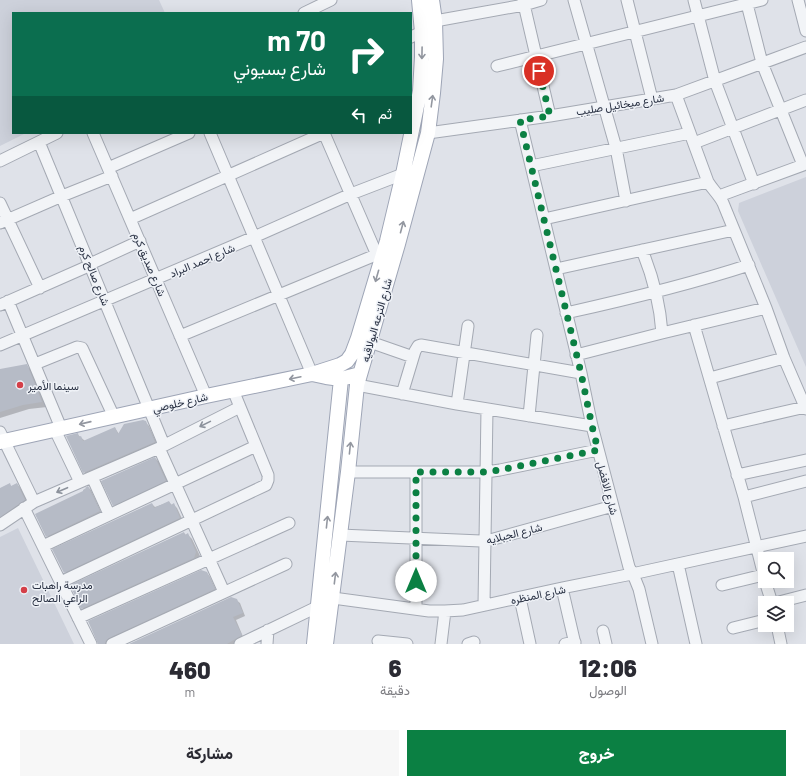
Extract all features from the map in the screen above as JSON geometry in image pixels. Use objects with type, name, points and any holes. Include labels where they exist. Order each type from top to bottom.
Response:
[{"type":"main road","name":"شارع الترعه البولاقيه","points":[[412,113],[422,57],[417,34],[419,0]]},
{"type":"main road","name":"شارع الترعه البولاقيه","points":[[312,374],[340,365],[347,361],[352,354],[386,248],[428,133],[435,66],[435,21],[432,0]]},
{"type":"main road","name":"شارع الترعه البولاقيه","points":[[326,644],[333,598],[358,380],[370,342],[386,248],[403,174],[409,134]]},
{"type":"main road","name":"شارع خلوصي","points":[[1,438],[58,429],[312,374],[341,379],[358,380]]},
{"type":"main road","points":[[314,644],[341,379]]},
{"type":"street","points":[[306,12],[331,0]]},
{"type":"street","points":[[435,21],[523,2],[541,0]]},
{"type":"street","points":[[574,0],[616,148],[626,201]]},
{"type":"street","points":[[627,0],[652,99]]},
{"type":"street","points":[[694,0],[715,81],[754,184]]},
{"type":"street","points":[[496,66],[698,16],[746,2],[762,0]]},
{"type":"street","points":[[798,0],[806,30]]},
{"type":"street","points":[[523,2],[550,116]]},
{"type":"street","points":[[720,196],[805,165],[780,110],[762,63],[746,2]]},
{"type":"street","name":"شارع ميخائيل صليب","points":[[428,133],[550,116],[676,95],[806,47]]},
{"type":"street","points":[[676,95],[708,182],[720,196],[766,308],[784,358],[806,408],[723,426]]},
{"type":"street","points":[[531,166],[616,148],[692,138],[732,128],[806,100]]},
{"type":"street","name":"شارع الافضل","points":[[520,120],[598,450],[629,567],[639,588],[652,644]]},
{"type":"street","points":[[0,161],[55,134]]},
{"type":"street","name":"شارع صديق كرم","points":[[93,134],[206,396]]},
{"type":"street","points":[[4,221],[62,196],[187,134]]},
{"type":"street","points":[[210,134],[312,374]]},
{"type":"street","points":[[130,219],[322,134]]},
{"type":"street","points":[[180,336],[386,248],[351,194],[324,134]]},
{"type":"street","name":"شارع صالح كرم","points":[[39,142],[150,409],[175,484],[224,592]]},
{"type":"street","name":"شارع احمد البراد","points":[[0,345],[254,238],[351,194],[403,174]]},
{"type":"street","points":[[544,219],[708,182]]},
{"type":"street","points":[[0,203],[4,221],[40,288]]},
{"type":"street","points":[[556,269],[734,230]]},
{"type":"street","points":[[80,482],[22,335],[4,303],[84,268],[140,241]]},
{"type":"street","points":[[642,250],[648,264],[656,292],[662,333]]},
{"type":"street","points":[[566,312],[656,292],[749,265]]},
{"type":"street","points":[[576,355],[766,308]]},
{"type":"street","points":[[694,325],[744,497],[758,552]]},
{"type":"street","points":[[457,404],[468,326]]},
{"type":"street","points":[[528,416],[536,336]]},
{"type":"street","points":[[370,342],[413,357]]},
{"type":"street","points":[[402,394],[416,348],[421,346],[581,373]]},
{"type":"street","points":[[34,364],[77,347],[82,348],[114,416]]},
{"type":"street","points":[[710,378],[784,358]]},
{"type":"street","points":[[358,380],[402,394],[592,426]]},
{"type":"street","points":[[60,582],[266,485],[268,475],[233,390]]},
{"type":"street","points":[[0,525],[29,505],[162,446],[240,407]]},
{"type":"street","points":[[484,605],[486,541],[486,409]]},
{"type":"street","points":[[1,438],[29,505],[43,546],[91,644]]},
{"type":"street","points":[[43,546],[256,446]]},
{"type":"street","points":[[348,472],[486,472],[598,450]]},
{"type":"street","points":[[737,475],[806,460]]},
{"type":"street","points":[[416,472],[416,609]]},
{"type":"street","points":[[92,477],[109,514]]},
{"type":"street","points":[[744,497],[806,481]]},
{"type":"street","name":"شارع الجبلايه","points":[[340,535],[486,541],[613,506]]},
{"type":"street","points":[[78,618],[289,523]]},
{"type":"street","name":"شارع المنظره","points":[[333,598],[429,611],[445,612],[463,610],[806,536]]},
{"type":"street","points":[[112,644],[286,564]]},
{"type":"street","points":[[678,564],[696,644]]},
{"type":"street","points":[[722,585],[758,580]]},
{"type":"street","points":[[562,588],[572,643]]},
{"type":"street","points":[[794,598],[806,595]]},
{"type":"street","points":[[240,644],[319,606],[322,601],[333,598]]},
{"type":"street","points":[[520,598],[530,644]]},
{"type":"street","points":[[441,644],[445,612]]},
{"type":"street","points":[[733,628],[758,622]]},
{"type":"street","points":[[267,644],[268,630]]},
{"type":"street","points":[[603,631],[606,644]]},
{"type":"street","points":[[778,632],[781,644]]},
{"type":"street","points":[[378,641],[407,644]]},
{"type":"shaded area","points":[[0,0],[159,0],[165,12],[12,12],[12,134],[24,134],[0,146]]},
{"type":"shaded area","points":[[806,177],[806,367],[738,211],[739,203]]},
{"type":"shaded area","name":"مدرسة راهبات الراعي الصالح","points":[[18,528],[74,644],[0,644],[0,537]]},
{"type":"building","name":"سينما الأمير","points":[[27,364],[42,402],[23,405],[0,412],[0,369]]},
{"type":"building","points":[[143,420],[146,421],[155,442],[83,473],[66,436],[78,433],[79,437],[81,436],[83,441],[115,427],[118,434],[124,424]]},
{"type":"building","points":[[155,457],[166,481],[113,506],[101,481]]},
{"type":"building","points":[[10,483],[11,486],[17,483],[25,500],[0,517],[0,488]]},
{"type":"building","points":[[88,486],[100,511],[46,537],[35,514],[83,491]]},
{"type":"building","points":[[169,501],[171,505],[174,503],[180,518],[64,573],[52,549],[152,503],[154,508]]},
{"type":"building","points":[[184,532],[185,535],[188,533],[196,552],[194,558],[81,609],[70,585]]},
{"type":"building","points":[[201,570],[207,572],[215,589],[109,638],[106,640],[105,644],[98,644],[88,621]]},
{"type":"building","points":[[231,597],[237,599],[243,613],[233,617],[242,635],[227,644],[129,644]]},
{"type":"place","name":"سينما الأمير","points":[[20,385]]},
{"type":"place","name":"مدرسة راهبات الراعي الصالح","points":[[24,590]]},
{"type":"route","points":[[416,581],[416,472],[486,472],[598,450],[520,120],[550,116],[539,71]]}]
